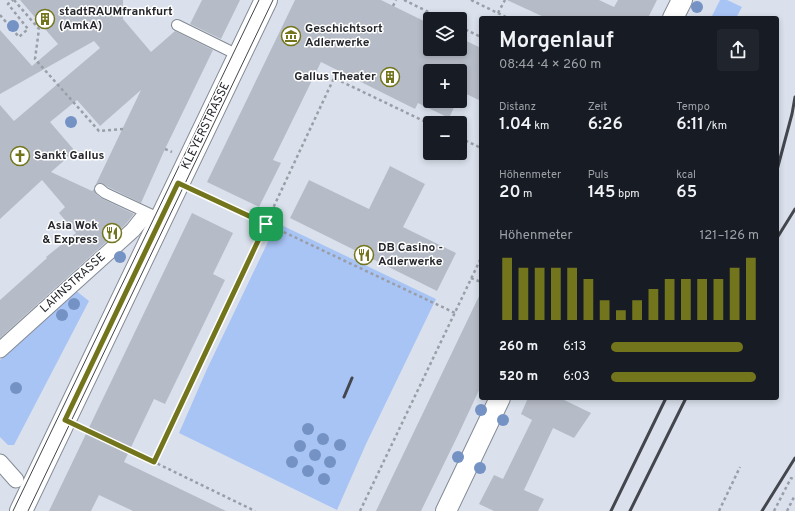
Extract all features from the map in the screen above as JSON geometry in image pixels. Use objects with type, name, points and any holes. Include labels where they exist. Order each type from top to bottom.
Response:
[{"type":"street","name":"KLEYERSTRASSE","points":[[21,511],[65,420],[153,217],[178,183],[266,0]]},
{"type":"street","points":[[674,16],[682,0]]},
{"type":"street","name":"LAHNSTRASSE","points":[[0,350],[133,230],[153,217]]},
{"type":"street","points":[[446,511],[499,400]]},
{"type":"street","points":[[0,462],[16,480]]},
{"type":"lane","points":[[177,24],[240,56]]},
{"type":"lane","points":[[100,189],[105,193],[153,217]]},
{"type":"path","points":[[0,15],[19,37],[28,28],[8,4],[13,0],[39,29],[35,59],[99,132],[123,128]]},
{"type":"path","points":[[393,6],[396,0]]},
{"type":"path","points":[[404,0],[429,12]]},
{"type":"path","points":[[471,0],[502,16]]},
{"type":"path","points":[[498,13],[505,0]]},
{"type":"path","points":[[467,30],[479,36]]},
{"type":"path","points":[[154,462],[334,78],[423,121]]},
{"type":"path","points":[[467,141],[479,147]]},
{"type":"path","points":[[178,183],[455,313]]},
{"type":"path","points":[[360,511],[479,262]]},
{"type":"path","points":[[471,278],[479,281]]},
{"type":"path","points":[[65,420],[255,511]]},
{"type":"path","points":[[719,511],[740,467]]},
{"type":"path","points":[[774,511],[790,478],[795,480]]},
{"type":"path","points":[[787,511],[795,495]]},
{"type":"shaded area","points":[[720,0],[727,0],[742,7],[737,16],[712,16]]},
{"type":"shaded area","points":[[277,223],[436,299],[366,444],[337,510],[179,433],[207,369]]},
{"type":"shaded area","points":[[75,290],[89,301],[14,445],[8,445],[0,437],[0,360]]},
{"type":"building","points":[[20,0],[123,0],[123,19],[151,52],[175,31],[213,50],[165,149],[141,203],[101,183],[96,184],[141,90],[100,126],[77,100],[50,122],[75,151],[51,172],[92,191],[94,189],[96,194],[101,198],[134,214],[126,224],[0,338],[0,300],[47,258],[46,257],[76,233],[59,213],[65,207],[42,180],[0,219],[0,105],[14,121],[100,48],[94,41],[0,94],[0,30],[32,66],[58,44]]},
{"type":"building","points":[[202,0],[240,0],[221,39],[190,24]]},
{"type":"building","points":[[295,0],[381,0],[423,21],[423,56],[467,56],[467,41],[479,47],[479,100],[467,94],[467,64],[423,64],[423,105],[418,103],[415,109],[321,62],[273,160],[281,163],[259,207],[207,182]]},
{"type":"building","points":[[507,0],[599,0],[614,7],[618,0],[657,0],[649,16],[542,16]]},
{"type":"building","points":[[428,108],[454,108],[450,116],[445,116]]},
{"type":"building","points":[[390,166],[425,184],[403,227],[456,253],[437,291],[290,218],[309,180],[369,209]]},
{"type":"building","points":[[192,213],[233,233],[213,274],[225,280],[165,404],[154,399],[124,462],[226,511],[133,511],[99,495],[91,511],[49,511]]},
{"type":"building","points":[[479,296],[479,390],[458,435],[421,511],[376,511]]},
{"type":"building","points":[[527,400],[564,400],[591,413],[574,438],[553,428],[524,490],[544,499],[538,511],[494,511],[479,504],[494,475],[503,479],[532,420],[521,414]]},
{"type":"tram line","points":[[13,511],[259,0]]},
{"type":"tram line","points":[[28,511],[273,0]]},
{"type":"railway","points":[[779,163],[795,97]]},
{"type":"railway","points":[[779,235],[795,209]]},
{"type":"railway","points":[[344,397],[352,378]]},
{"type":"railway","points":[[611,511],[665,400]]},
{"type":"railway","points":[[630,511],[685,400]]},
{"type":"railway","points":[[762,511],[795,458]]},
{"type":"place","name":"stadtRAUMfrankfurt (AmkA)","points":[[45,19]]},
{"type":"place","name":"Geschichtsort Adlerwerke","points":[[291,36]]},
{"type":"place","name":"Gallus Theater","points":[[390,77]]},
{"type":"place","name":"Sankt Gallus","points":[[20,156]]},
{"type":"place","name":"Asia Wok & Express","points":[[112,233]]},
{"type":"place","name":"DB Casino - Adlerwerke","points":[[364,255]]},
{"type":"route","points":[[178,183],[266,224],[154,462],[65,420],[178,183]]}]
